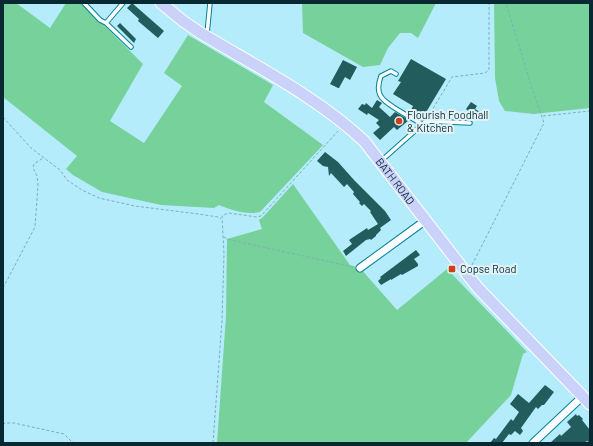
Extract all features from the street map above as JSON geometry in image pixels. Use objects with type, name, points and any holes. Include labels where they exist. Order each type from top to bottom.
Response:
[{"type":"highway","name":"BATH ROAD","points":[[161,3],[183,21],[207,37],[313,100],[346,124],[364,141],[478,288],[586,400]]},
{"type":"street","points":[[360,268],[426,220]]},
{"type":"street","points":[[533,443],[586,400]]},
{"type":"lane","points":[[84,3],[100,20],[106,22],[131,47]]},
{"type":"lane","points":[[106,22],[122,3]]},
{"type":"lane","points":[[207,37],[210,3]]},
{"type":"lane","points":[[396,74],[391,71],[381,76],[378,86],[382,97],[392,106],[422,124]]},
{"type":"lane","points":[[380,161],[426,121],[470,123]]},
{"type":"path","points":[[426,121],[452,77],[485,73],[489,70],[489,3]]},
{"type":"path","points":[[465,272],[472,266],[544,123],[506,3]]},
{"type":"path","points":[[542,116],[590,111]]},
{"type":"path","points":[[3,117],[31,148],[60,170],[67,180],[82,190],[99,198],[134,206],[218,217],[222,220]]},
{"type":"path","points":[[213,443],[222,321],[224,237],[222,216],[228,213],[257,217],[261,216],[346,124]]},
{"type":"path","points":[[3,288],[35,227],[38,185],[37,176],[33,168],[34,164],[43,157]]},
{"type":"path","points":[[224,237],[227,239],[360,268]]},
{"type":"path","points":[[3,424],[14,424],[64,434],[72,442],[78,443]]},
{"type":"green space","points":[[3,3],[16,3],[50,28],[66,3],[82,3],[143,64],[110,121],[144,143],[182,86],[164,73],[188,35],[273,85],[264,102],[323,145],[260,212],[244,212],[219,205],[214,208],[161,205],[102,192],[73,175],[66,169],[77,156],[3,97]]},
{"type":"green space","points":[[302,3],[436,3],[418,38],[411,33],[400,33],[388,48],[380,65],[363,67],[303,33]]},
{"type":"green space","points":[[494,3],[590,3],[590,108],[534,114],[505,111],[499,101],[495,78]]},
{"type":"green space","points":[[293,184],[350,265],[360,268],[397,310],[447,269],[527,352],[523,354],[511,395],[466,443],[217,443],[226,316],[227,239],[262,229],[259,220]]},
{"type":"building","points":[[132,3],[164,31],[158,38],[138,21],[139,19],[127,8]]},
{"type":"building","points":[[120,23],[136,39],[134,43],[117,26]]},
{"type":"building","points":[[411,59],[446,79],[422,119],[410,112],[413,106],[393,94],[401,82],[398,81]]},
{"type":"building","points":[[343,60],[357,67],[350,80],[345,77],[338,88],[330,84]]},
{"type":"building","points":[[377,100],[382,103],[379,107],[390,117],[395,112],[409,120],[397,130],[394,127],[380,140],[373,133],[380,127],[376,123],[379,120],[358,109],[362,104],[365,105],[366,103],[372,108]]},
{"type":"building","points":[[471,102],[477,106],[475,109],[480,112],[476,118],[466,109]]},
{"type":"building","points":[[325,152],[338,162],[385,211],[391,220],[380,228],[381,230],[371,240],[366,240],[346,256],[343,251],[352,244],[349,240],[367,228],[368,230],[378,224],[370,212],[371,211],[364,204],[362,206],[359,203],[360,202],[353,194],[354,192],[347,184],[344,187],[331,173],[329,176],[328,167],[323,166],[317,161]]},
{"type":"building","points":[[416,250],[420,255],[414,259],[418,266],[381,285],[378,281],[381,278],[380,277]]},
{"type":"building","points":[[545,385],[554,392],[544,405],[538,409],[536,407],[521,428],[523,431],[520,435],[515,431],[511,435],[509,434],[502,443],[490,443],[494,438],[496,439],[511,419],[513,421],[519,412],[510,404],[518,394],[529,403]]},
{"type":"building","points":[[576,414],[583,419],[582,420],[590,430],[590,443],[587,441],[584,443],[550,443],[571,427],[567,422]]},
{"type":"place","name":"Flourish Foodhall & Kitchen","points":[[399,121]]},
{"type":"place","name":"Copse Road","points":[[452,269]]}]
